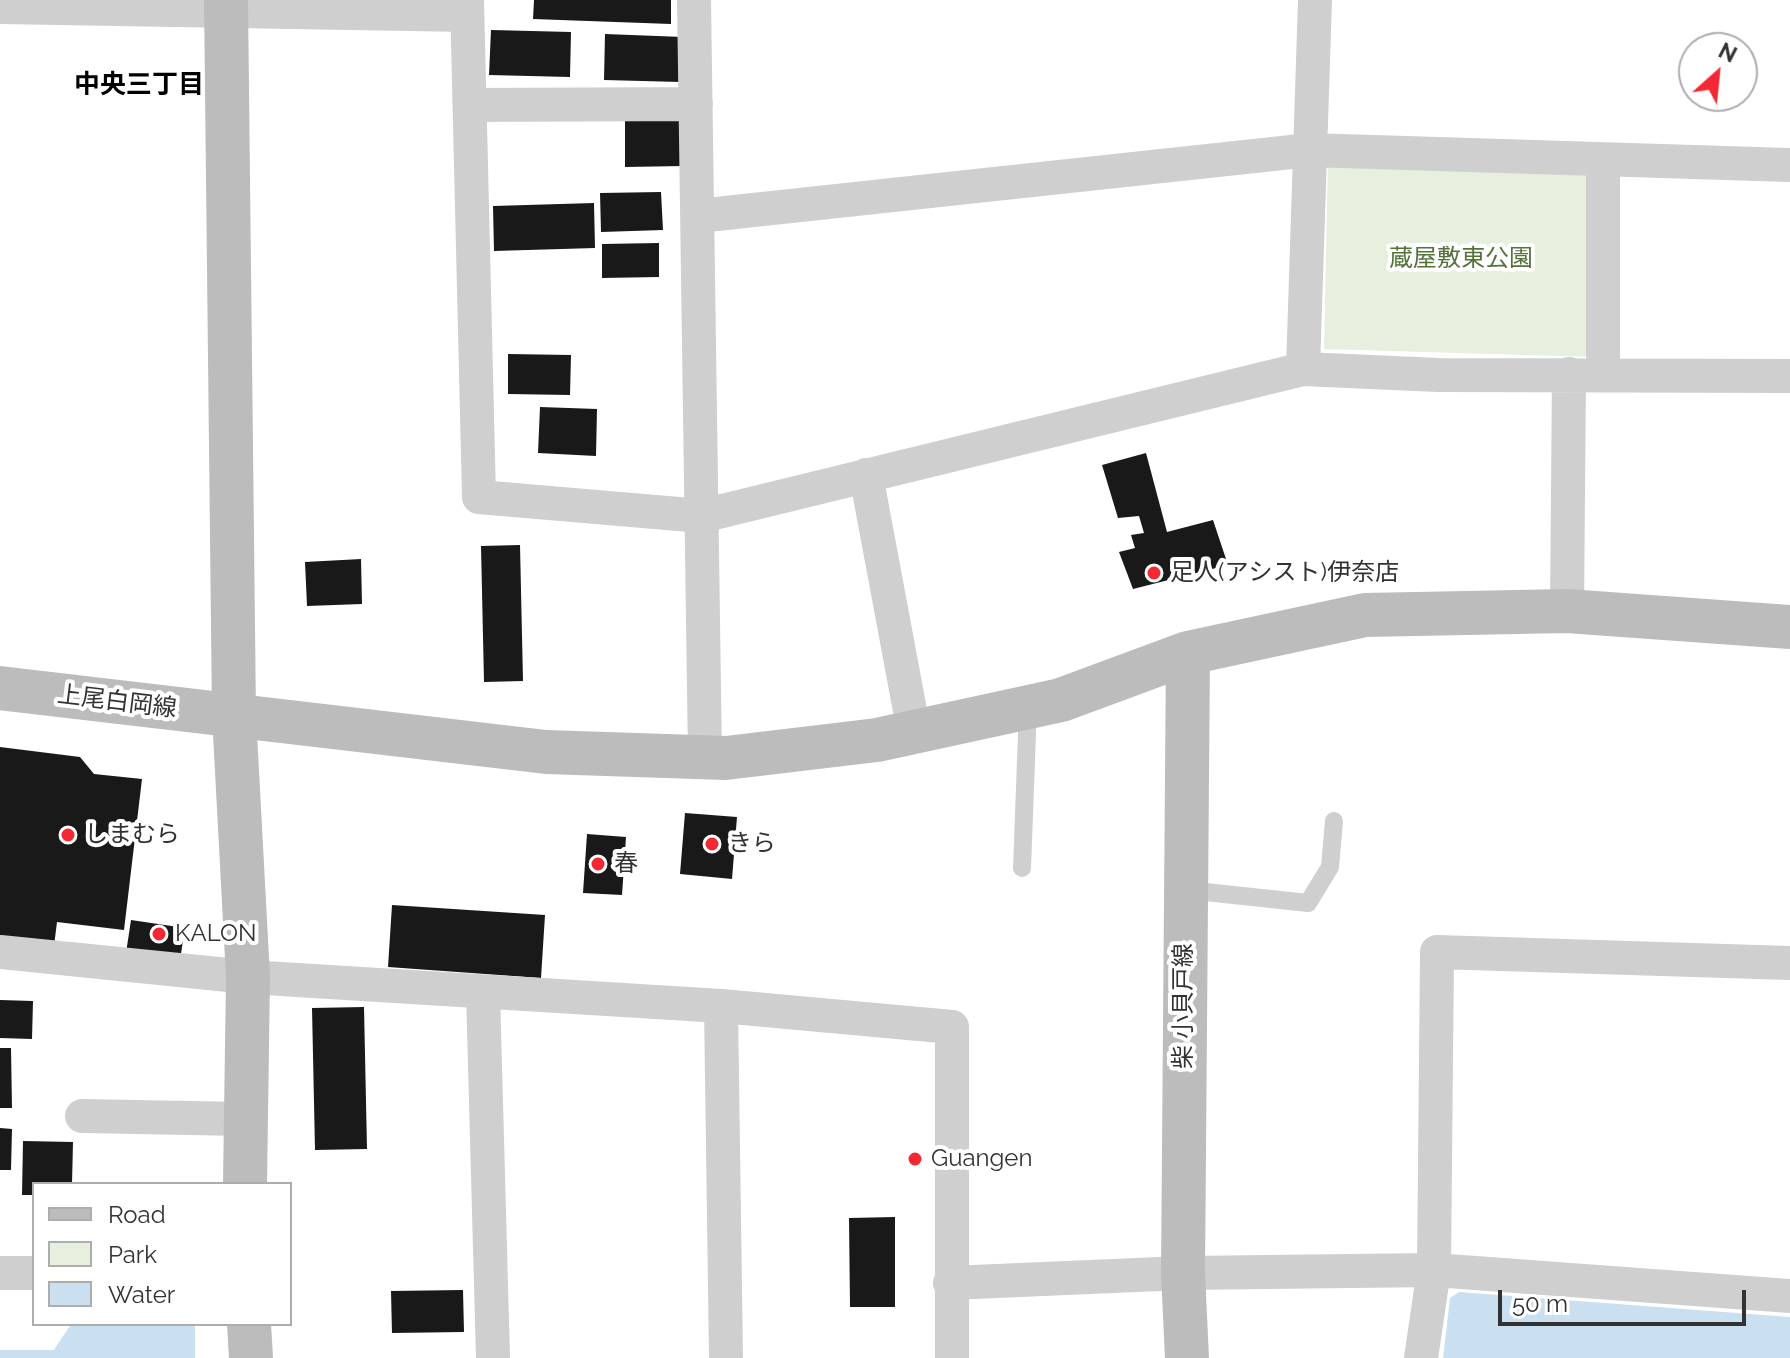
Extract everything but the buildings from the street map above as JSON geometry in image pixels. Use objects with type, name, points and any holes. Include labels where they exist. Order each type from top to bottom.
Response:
[{"type":"street","points":[[694,0],[705,757]]},
{"type":"street","points":[[1303,369],[1315,0]]},
{"type":"street","points":[[226,6],[234,715],[248,977],[243,1119],[245,1182]]},
{"type":"street","points":[[0,7],[467,8],[479,497],[702,516],[1303,369],[1438,375],[1790,376]]},
{"type":"street","points":[[470,105],[696,104]]},
{"type":"street","points":[[698,216],[1310,150],[1790,165]]},
{"type":"street","points":[[1603,160],[1603,374]]},
{"type":"street","points":[[1567,611],[1569,374]]},
{"type":"street","points":[[866,475],[914,732]]},
{"type":"street","name":"上尾白岡線","points":[[0,688],[546,752],[705,757],[771,753],[914,732],[1061,700],[1188,653],[1365,615],[1567,611],[1790,627]]},
{"type":"street","name":"柴 小貝戸線","points":[[1187,1358],[1183,1273],[1188,653]]},
{"type":"street","points":[[0,952],[248,977],[721,1006],[952,1027],[952,1358]]},
{"type":"street","points":[[1421,1358],[1434,1270],[1437,952],[1790,963]]},
{"type":"street","points":[[483,992],[493,1358]]},
{"type":"street","points":[[721,1006],[726,1358]]},
{"type":"street","points":[[82,1116],[243,1119]]},
{"type":"street","points":[[950,1283],[1183,1273],[1434,1270],[1790,1296]]},
{"type":"street","points":[[0,1273],[32,1273]]},
{"type":"street","points":[[249,1326],[251,1358]]},
{"type":"lane","points":[[1022,868],[1028,707]]},
{"type":"lane","points":[[1184,890],[1308,903],[1330,867],[1334,821]]},
{"type":"green space","name":"蔵屋敷東公園","points":[[1328,161],[1597,168],[1593,357],[1324,349]]},
{"type":"water","points":[[1459,1292],[1790,1317],[1790,1358],[1443,1358],[1450,1298]]},
{"type":"water","points":[[70,1326],[195,1326],[195,1358],[0,1358],[0,1350],[54,1350]]},
{"type":"place","name":"足人(アシスト)伊奈店","points":[[1154,573]]},
{"type":"place","name":"しまむら","points":[[68,835]]},
{"type":"place","name":"きら","points":[[712,844]]},
{"type":"place","name":"春","points":[[598,864]]},
{"type":"place","name":"KALON","points":[[159,934]]},
{"type":"place","name":"Guangen","points":[[915,1159]]},
{"type":"district","name":"中央三丁目","points":[[139,85]]}]
